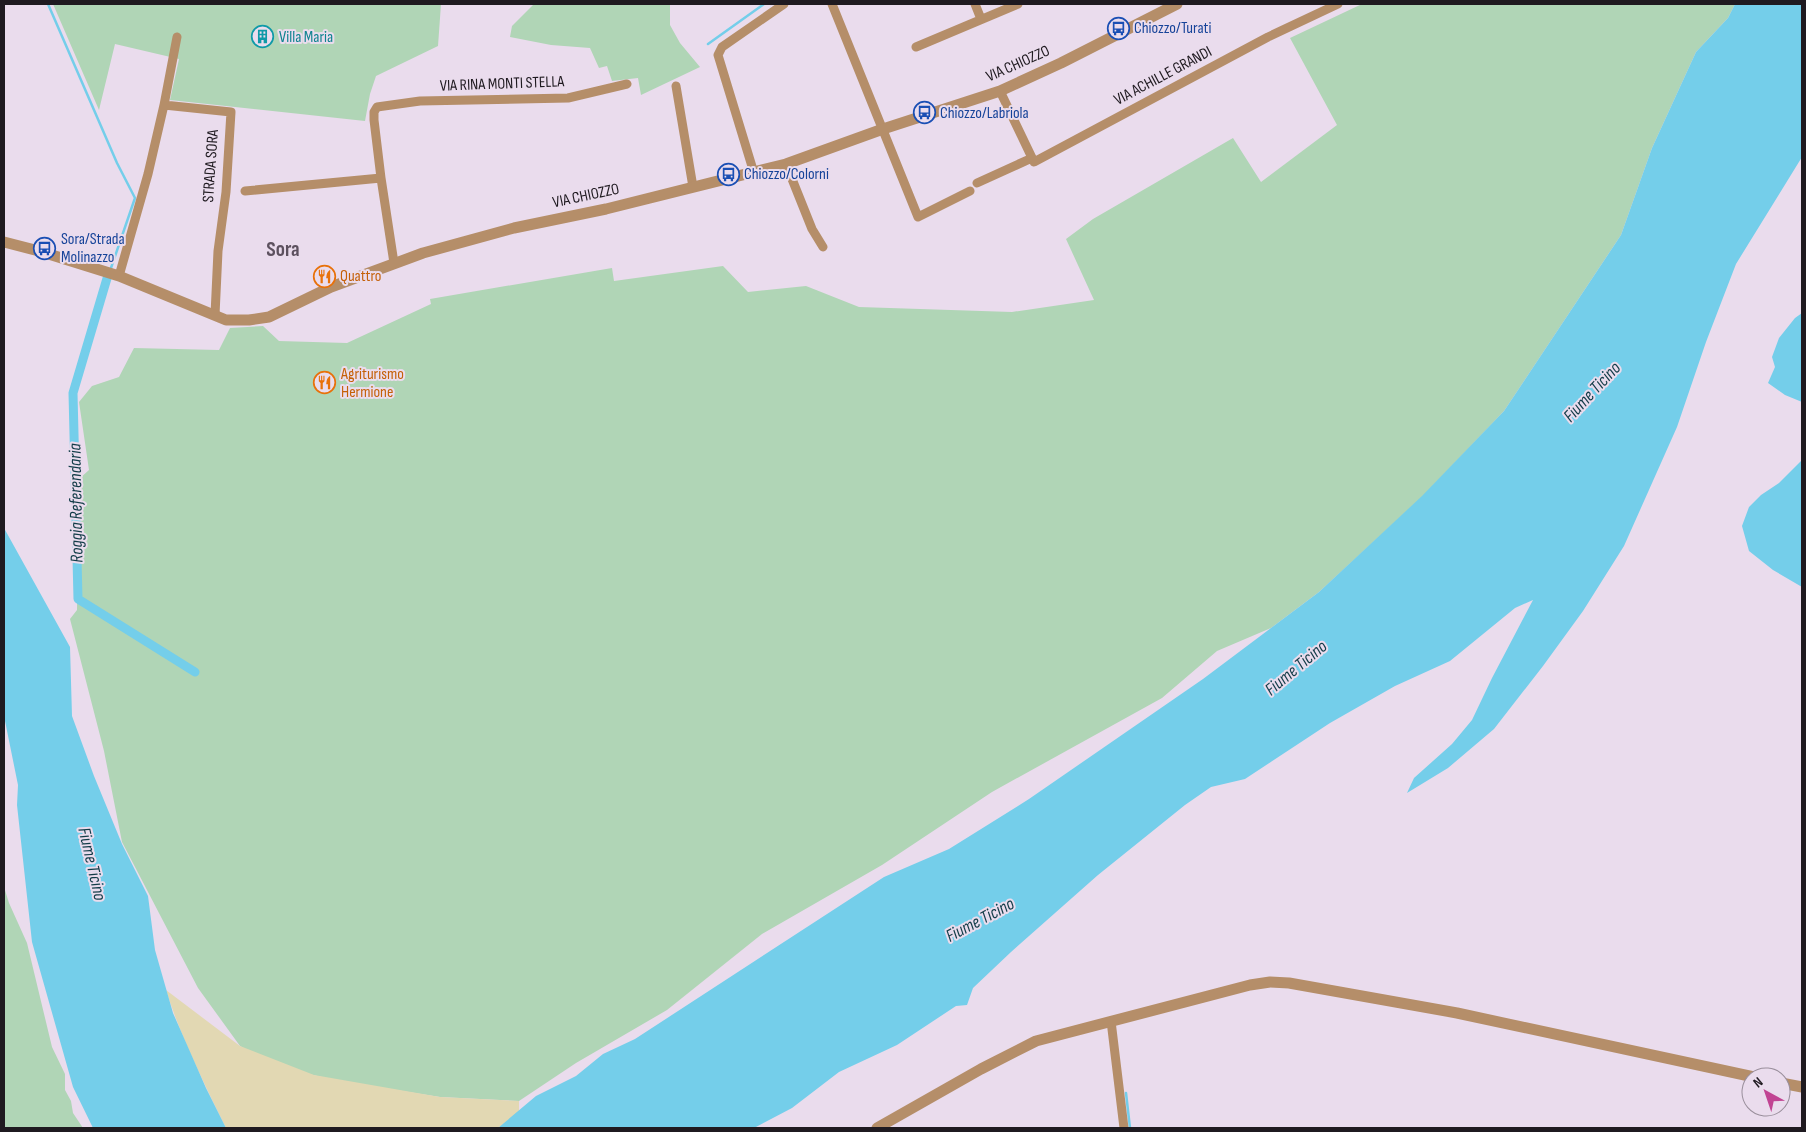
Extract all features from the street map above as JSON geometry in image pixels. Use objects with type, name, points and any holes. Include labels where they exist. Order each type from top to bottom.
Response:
[{"type":"street","points":[[754,173],[718,55],[722,47],[784,4]]},
{"type":"street","points":[[832,4],[918,217],[970,191]]},
{"type":"street","points":[[974,4],[981,19]]},
{"type":"street","points":[[916,47],[1018,4]]},
{"type":"street","name":"VIA CHIOZZO","points":[[394,263],[426,252],[514,228],[694,188],[786,164],[883,129],[1000,91],[1061,63],[1158,8],[1177,4]]},
{"type":"street","name":"VIA ACHILLE GRANDI","points":[[977,183],[1032,158],[1034,162],[1268,37],[1338,4]]},
{"type":"street","points":[[119,276],[148,174],[177,37]]},
{"type":"street","name":"VIA RINA MONTI STELLA","points":[[381,178],[374,120],[374,112],[377,107],[420,101],[568,98],[627,84]]},
{"type":"street","points":[[676,86],[694,188]]},
{"type":"street","points":[[1000,91],[1032,158]]},
{"type":"street","name":"STRADA SORA","points":[[164,105],[231,112],[226,192],[218,250],[216,315]]},
{"type":"street","points":[[786,164],[812,229],[823,247]]},
{"type":"street","points":[[4,242],[119,276],[226,320],[249,320],[269,317],[331,287],[394,263],[381,178],[245,191]]},
{"type":"street","points":[[877,1128],[981,1069],[1036,1041],[1250,984],[1270,982],[1289,983],[1457,1013],[1741,1074]]},
{"type":"street","points":[[1111,1021],[1124,1128]]},
{"type":"green space","points":[[53,4],[441,4],[438,46],[376,76],[370,94],[365,121],[170,100],[179,59],[115,44],[99,110]]},
{"type":"green space","points":[[534,4],[670,4],[670,25],[680,43],[700,67],[641,95],[638,78],[612,81],[607,66],[599,68],[590,48],[551,45],[510,37],[512,26]]},
{"type":"green space","points":[[1362,4],[1735,4],[1728,18],[1696,52],[1652,148],[1621,235],[1504,411],[1423,496],[1319,592],[1271,628],[1217,651],[1162,698],[992,792],[882,865],[762,934],[667,1010],[576,1063],[519,1101],[440,1097],[345,1082],[276,1067],[240,1046],[198,988],[122,842],[104,751],[70,619],[77,610],[79,479],[89,470],[79,402],[92,386],[119,377],[134,348],[219,350],[230,328],[263,326],[279,341],[347,343],[431,304],[430,299],[612,268],[614,281],[723,266],[748,292],[806,286],[859,307],[1012,312],[1094,300],[1066,239],[1093,219],[1233,138],[1261,182],[1337,125],[1290,38]]},
{"type":"green space","points":[[4,887],[27,943],[52,1047],[65,1074],[65,1090],[71,1101],[73,1113],[83,1128],[4,1128]]},
{"type":"sand","points":[[166,990],[240,1046],[314,1075],[440,1097],[519,1101],[519,1112],[498,1128],[226,1128],[186,1043]]},
{"type":"water","name":"Fiume Ticino","points":[[1735,4],[1802,4],[1802,157],[1736,264],[1706,342],[1677,427],[1624,546],[1583,611],[1494,729],[1448,768],[1407,793],[1414,778],[1452,744],[1472,720],[1533,600],[1515,608],[1450,661],[1395,686],[1330,723],[1245,779],[1211,787],[1185,805],[1098,875],[1011,952],[973,988],[967,1005],[956,1006],[897,1045],[839,1072],[792,1108],[754,1128],[498,1128],[536,1096],[576,1076],[603,1054],[635,1039],[884,877],[949,849],[1029,799],[1203,679],[1319,592],[1422,496],[1504,411],[1621,235],[1652,148],[1696,52],[1728,18]]},
{"type":"water","points":[[1802,313],[1802,402],[1785,395],[1768,383],[1775,367],[1772,357],[1779,338],[1795,318]]},
{"type":"water","points":[[1802,460],[1802,587],[1773,570],[1749,551],[1742,526],[1749,507],[1761,495],[1779,483]]},
{"type":"water","name":"Fiume Ticino","points":[[4,528],[70,647],[72,716],[122,844],[148,896],[155,950],[173,1013],[226,1128],[93,1128],[73,1087],[32,942],[17,805],[18,785],[4,716]]},
{"type":"waterway","points":[[48,4],[117,163],[135,198],[111,268]]},
{"type":"waterway","points":[[708,44],[764,4]]},
{"type":"waterway","name":"Roggia Referendaria","points":[[108,275],[73,393],[78,599],[195,672]]},
{"type":"waterway","points":[[1126,1093],[1130,1128]]},
{"type":"place","name":"Chiozzo/Turati","points":[[1118,28]]},
{"type":"place","name":"Villa Maria","points":[[263,37]]},
{"type":"place","name":"Chiozzo/Labriola","points":[[924,113]]},
{"type":"place","name":"Chiozzo/Colorni","points":[[728,174]]},
{"type":"place","name":"Sora/Strada Molinazzo","points":[[45,248]]},
{"type":"place","name":"Quattro","points":[[324,276]]},
{"type":"place","name":"Agriturismo Hermione","points":[[325,383]]},
{"type":"district","name":"Sora","points":[[283,249]]}]
